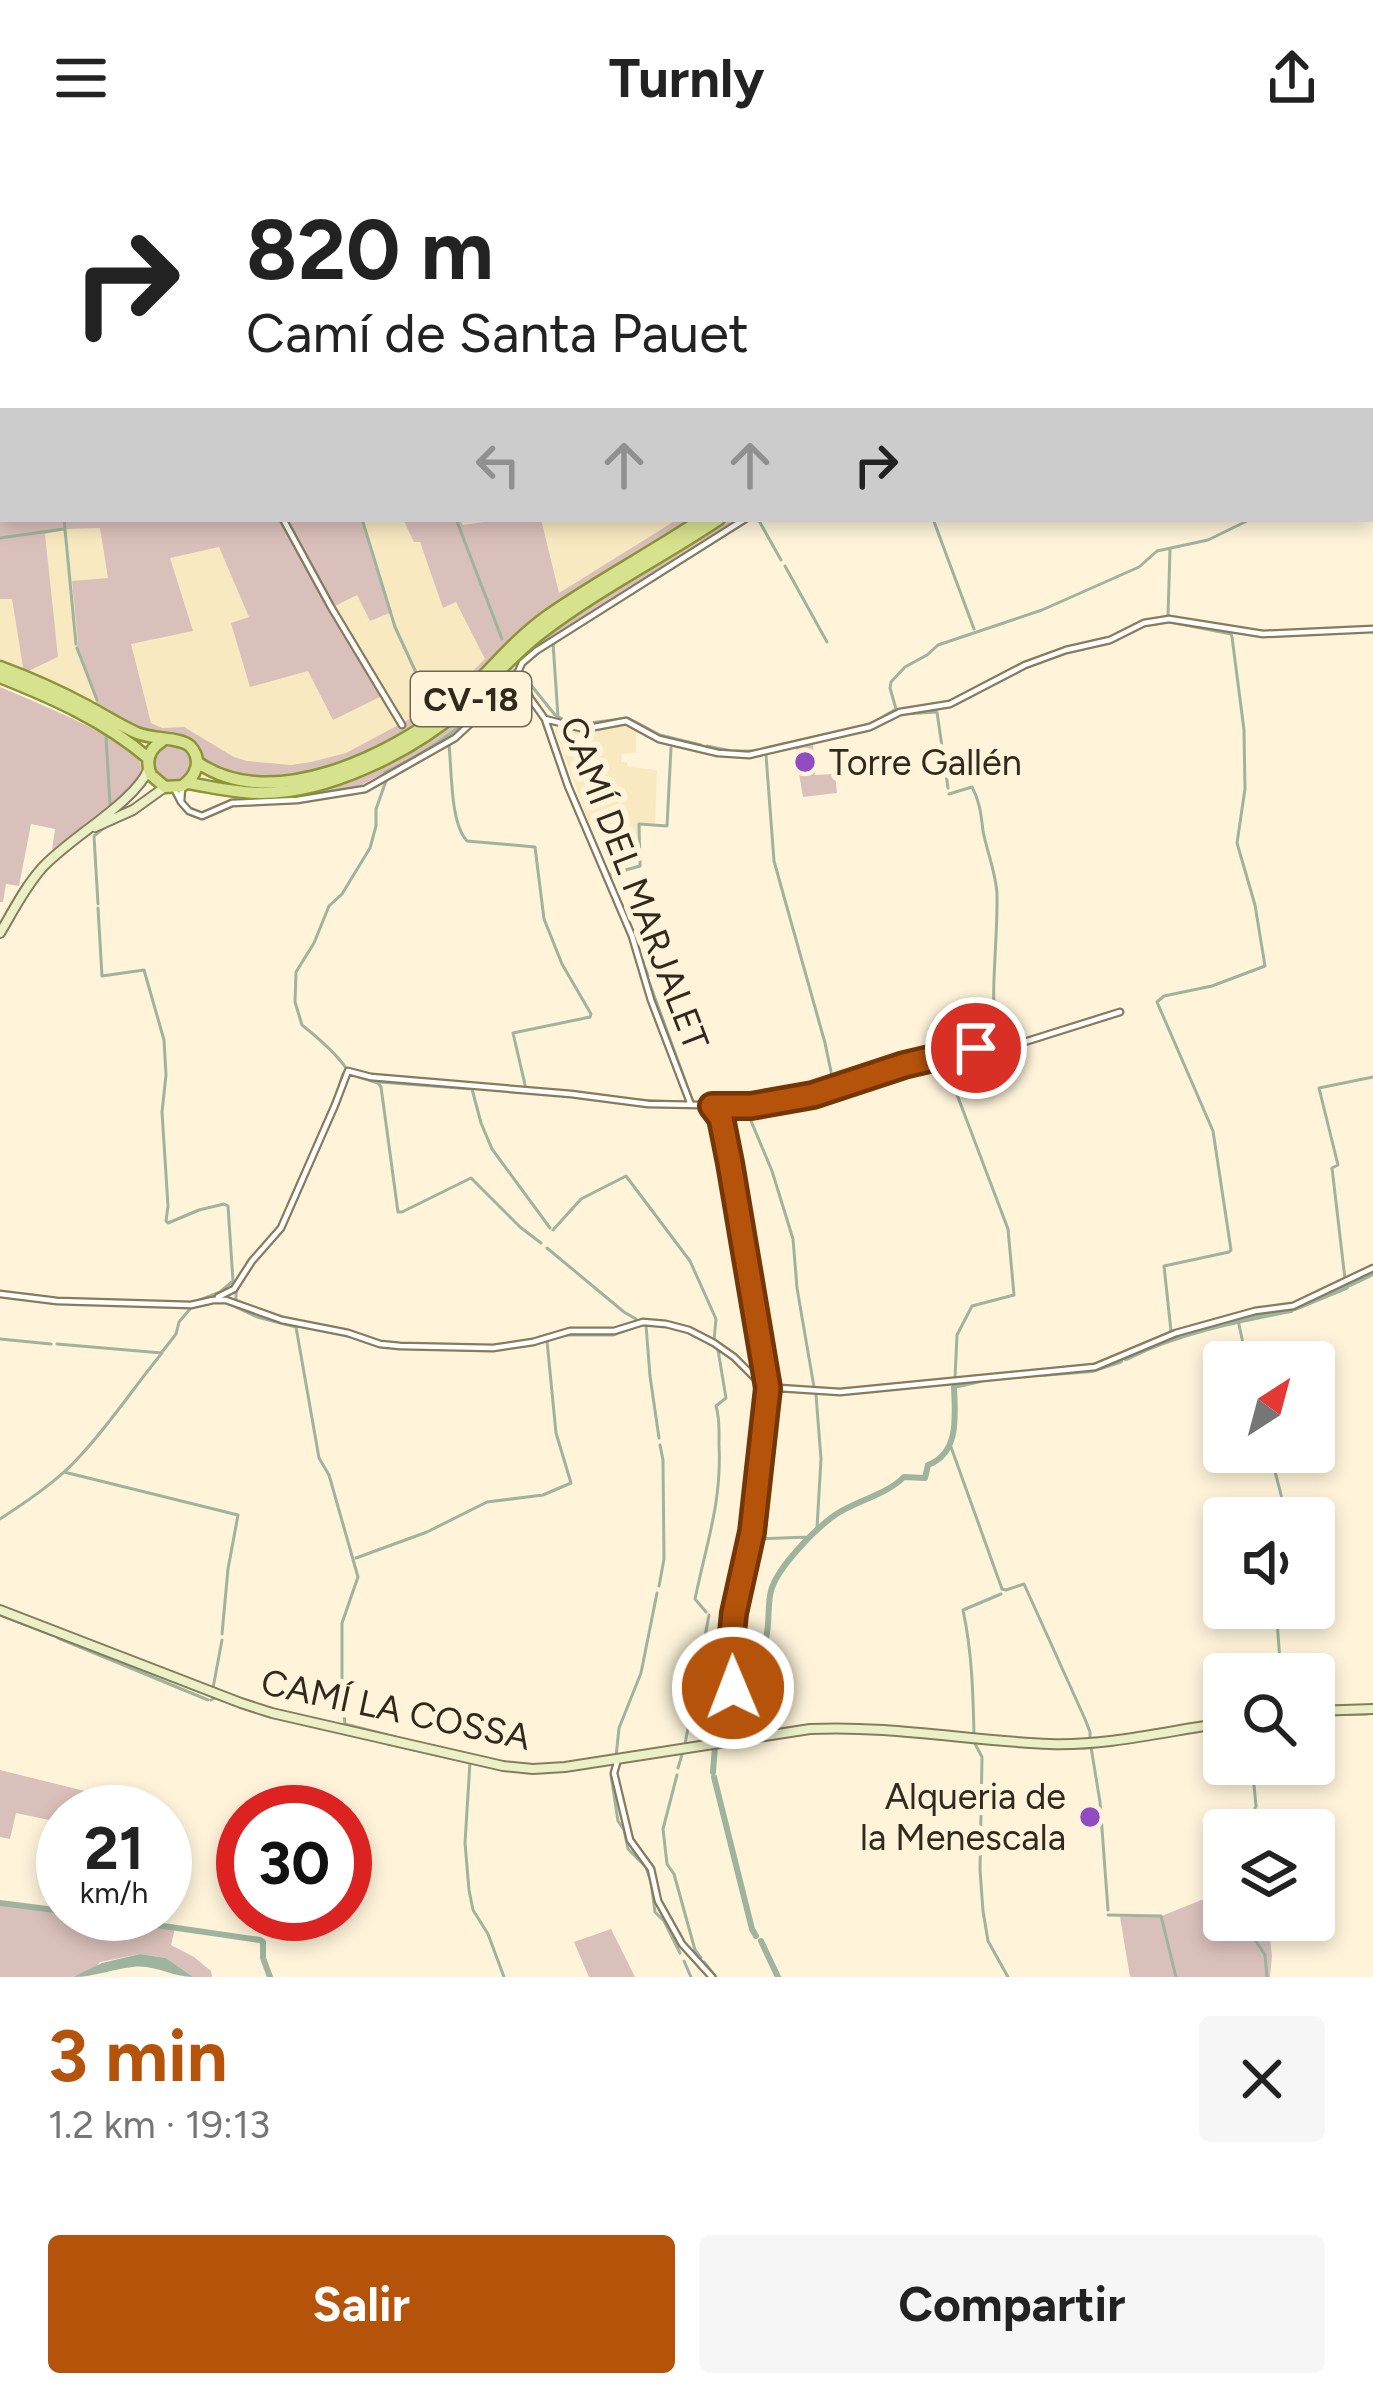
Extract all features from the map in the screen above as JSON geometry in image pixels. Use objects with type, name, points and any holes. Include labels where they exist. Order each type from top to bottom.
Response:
[{"type":"main road","name":"CV-18","points":[[0,667],[133,731],[162,741],[183,741],[193,750],[197,763],[211,772],[258,782],[313,778],[356,762],[449,708],[547,616],[697,522]]},
{"type":"main road","name":"CV-18","points":[[177,786],[290,791],[360,769],[454,714],[553,623],[714,522]]},
{"type":"main road","points":[[0,677],[126,739],[148,764],[154,781],[177,786],[195,774],[197,763]]},
{"type":"main road","points":[[148,764],[153,748],[162,741]]},
{"type":"street","points":[[285,522],[403,725]]},
{"type":"street","points":[[64,847],[177,786],[189,811],[202,815],[232,803],[361,790],[454,738],[522,683],[520,666],[536,651],[740,522]]},
{"type":"street","points":[[545,719],[584,729],[626,721],[659,739],[749,755],[870,727],[900,712],[950,704],[1025,665],[1110,640],[1144,623],[1168,619],[1263,634],[1373,629]]},
{"type":"street","name":"CAMÍ DEL MARJALET","points":[[522,683],[545,719],[632,937],[692,1105]]},
{"type":"street","points":[[0,933],[42,868],[137,789],[148,764]]},
{"type":"street","points":[[213,1300],[234,1289],[281,1228],[348,1071],[648,1104],[751,1106],[813,1095],[904,1065],[976,1048],[1018,1044],[1120,1012]]},
{"type":"street","points":[[710,1744],[732,1702],[740,1653],[732,1633],[734,1613],[752,1532],[768,1388],[730,1163],[721,1118],[712,1106]]},
{"type":"street","points":[[0,1294],[124,1304],[191,1305],[226,1300],[282,1320],[400,1346],[493,1348],[570,1331],[614,1330],[643,1322],[666,1324],[713,1343],[760,1385],[839,1392],[1095,1366],[1176,1333],[1255,1311],[1293,1306],[1373,1268]]},
{"type":"street","name":"CAMÍ LA COSSA","points":[[0,1610],[272,1713],[503,1766],[549,1768],[821,1728],[1056,1744],[1203,1726]]},
{"type":"street","points":[[1335,1710],[1373,1709]]},
{"type":"street","points":[[619,1759],[614,1773],[630,1840],[651,1870],[658,1901],[682,1945],[712,1977]]},
{"type":"shaded area","points":[[0,522],[688,522],[457,695],[327,769],[267,778],[140,729],[65,689],[0,662]]},
{"type":"shaded area","points":[[0,522],[363,522],[392,612],[370,621],[357,595],[333,607],[384,695],[333,720],[308,671],[250,687],[231,623],[249,617],[219,547],[170,558],[193,631],[131,644],[151,723],[162,728],[184,727],[247,761],[291,765],[346,753],[404,722],[447,696],[485,659],[456,602],[443,608],[420,542],[414,542],[404,522],[542,522],[559,593],[673,522],[692,522],[429,718],[340,764],[291,777],[241,776],[204,764],[195,748],[143,732],[95,706],[97,697],[76,649],[72,581],[108,578],[100,528],[45,534],[58,657],[24,673],[12,599],[0,599]]},
{"type":"shaded area","points":[[720,522],[733,522],[534,648],[477,704],[514,668],[520,680],[450,738],[375,781],[378,776],[358,787],[296,795],[337,782],[570,616]]},
{"type":"shaded area","points":[[0,687],[116,741],[138,758],[141,769],[134,785],[52,850],[55,829],[31,824],[19,886],[6,884],[3,902],[0,902]]},
{"type":"shaded area","points":[[625,724],[636,730],[636,753],[622,754],[621,762],[657,770],[655,825],[638,824],[639,849],[609,853],[600,822],[589,823],[555,730],[588,732]]},
{"type":"shaded area","points":[[172,744],[186,750],[192,764],[186,778],[172,784],[158,778],[152,764],[158,750]]},
{"type":"shaded area","points":[[813,744],[815,775],[835,774],[837,793],[803,797],[798,768],[808,766],[806,750],[796,747]]},
{"type":"shaded area","points":[[0,1770],[60,1785],[36,1785],[36,1817],[16,1813],[10,1839],[0,1837]]},
{"type":"shaded area","points":[[1203,1899],[1203,1941],[1270,1941],[1270,1977],[1130,1977],[1120,1917],[1159,1917]]},
{"type":"shaded area","points":[[0,1903],[36,1908],[36,1941],[172,1941],[171,1945],[211,1971],[212,1977],[193,1977],[166,1958],[140,1954],[100,1962],[72,1977],[0,1977]]},
{"type":"shaded area","points":[[611,1929],[635,1977],[589,1977],[574,1942]]},
{"type":"shaded area","points":[[140,1954],[166,1958],[193,1977],[141,1967],[73,1977],[102,1963]]},
{"type":"waterway","points":[[0,190],[0,197]]},
{"type":"waterway","points":[[64,522],[76,644]]},
{"type":"waterway","points":[[363,522],[395,627],[430,703]]},
{"type":"waterway","points":[[457,522],[502,639]]},
{"type":"waterway","points":[[558,717],[553,643],[746,522]]},
{"type":"waterway","points":[[760,522],[781,560]]},
{"type":"waterway","points":[[934,522],[974,629]]},
{"type":"waterway","points":[[707,746],[754,751],[869,725],[896,709],[891,682],[938,645],[1042,610],[1139,567],[1157,551],[1208,540],[1245,522]]},
{"type":"waterway","points":[[0,538],[64,529]]},
{"type":"waterway","points":[[1168,616],[1170,550]]},
{"type":"waterway","points":[[785,566],[827,642]]},
{"type":"waterway","points":[[1170,622],[1232,637],[1244,730],[1245,789],[1237,843],[1255,905],[1265,966],[1157,1002],[1213,1131],[1231,1250],[1164,1266],[1171,1331]]},
{"type":"waterway","points":[[77,648],[97,700]]},
{"type":"waterway","points":[[385,776],[456,730],[513,672]]},
{"type":"waterway","points":[[523,675],[555,715],[574,725],[628,718],[660,735],[701,745]]},
{"type":"waterway","points":[[904,714],[937,712],[948,788]]},
{"type":"waterway","points":[[106,738],[110,804]]},
{"type":"waterway","points":[[449,745],[461,833],[467,841],[535,847],[544,919],[562,964],[591,1014],[513,1033],[526,1089]]},
{"type":"waterway","points":[[609,877],[640,866],[639,824],[667,826],[671,748]]},
{"type":"waterway","points":[[766,755],[774,861],[834,1086]]},
{"type":"waterway","points":[[345,1073],[337,1056],[302,1025],[295,1002],[296,972],[329,906],[342,894],[370,848],[386,781]]},
{"type":"waterway","points":[[949,794],[972,787],[995,878],[997,1043]]},
{"type":"waterway","points":[[98,904],[94,836],[106,826]]},
{"type":"waterway","points":[[98,908],[102,976],[144,970],[164,1040],[166,1221],[228,1206],[233,1281],[195,1302]]},
{"type":"waterway","points":[[636,941],[648,976]]},
{"type":"waterway","points":[[648,979],[693,1102]]},
{"type":"waterway","points":[[955,1378],[957,1335],[972,1306],[1014,1295],[1008,1229],[945,1063],[990,1049]]},
{"type":"waterway","points":[[337,1093],[343,1074]]},
{"type":"waterway","points":[[352,1075],[381,1087],[398,1212],[471,1178],[541,1243]]},
{"type":"waterway","points":[[1345,1279],[1332,1168],[1338,1165],[1319,1088],[1373,1077]]},
{"type":"waterway","points":[[379,1082],[472,1089],[492,1149],[550,1228]]},
{"type":"waterway","points":[[565,1091],[627,1099]]},
{"type":"waterway","points":[[637,1100],[675,1102]]},
{"type":"waterway","points":[[750,1103],[766,1101]]},
{"type":"waterway","points":[[708,1109],[720,1125],[731,1179]]},
{"type":"waterway","points":[[746,1109],[793,1239],[814,1387]]},
{"type":"waterway","points":[[282,1220],[302,1174]]},
{"type":"waterway","points":[[553,1230],[581,1199],[626,1176],[690,1261],[716,1319],[714,1340]]},
{"type":"waterway","points":[[547,1248],[636,1319]]},
{"type":"waterway","points":[[1350,1284],[1373,1273]]},
{"type":"waterway","points":[[1295,1308],[1346,1287]]},
{"type":"waterway","points":[[236,1292],[236,1299]]},
{"type":"waterway","points":[[236,1307],[296,1327],[319,1458],[329,1475],[358,1577],[342,1623],[345,1724],[407,1740]]},
{"type":"waterway","points":[[759,1307],[772,1386]]},
{"type":"waterway","points":[[162,1352],[190,1309]]},
{"type":"waterway","points":[[1126,1358],[1186,1334],[1291,1310]]},
{"type":"waterway","points":[[1238,1320],[1242,1341]]},
{"type":"waterway","points":[[646,1325],[659,1438]]},
{"type":"waterway","points":[[566,1335],[613,1335],[635,1327]]},
{"type":"waterway","points":[[0,1339],[51,1344]]},
{"type":"waterway","points":[[356,1558],[427,1532],[487,1502],[543,1495],[571,1483],[556,1433],[547,1341],[551,1339]]},
{"type":"waterway","points":[[0,1519],[72,1465],[162,1353],[57,1344]]},
{"type":"waterway","points":[[706,1612],[695,1599],[718,1486],[716,1406],[726,1398],[718,1350]]},
{"type":"waterway","points":[[1041,1374],[1092,1370],[1120,1361]]},
{"type":"waterway","points":[[958,1385],[980,1380]]},
{"type":"waterway","points":[[752,1651],[766,1638],[775,1581],[810,1537],[838,1513],[904,1477],[925,1478],[928,1465],[946,1452],[953,1432],[954,1387]]},
{"type":"waterway","points":[[736,1620],[755,1535],[772,1391]]},
{"type":"waterway","points":[[754,1539],[809,1537],[817,1528],[821,1459],[816,1395]]},
{"type":"waterway","points":[[659,1586],[664,1559],[660,1445]]},
{"type":"waterway","points":[[951,1447],[1002,1589],[1024,1584],[1090,1740]]},
{"type":"waterway","points":[[64,1472],[238,1515],[222,1634]]},
{"type":"waterway","points":[[1275,1473],[1282,1497]]},
{"type":"waterway","points":[[616,1757],[619,1728],[641,1673],[657,1593]]},
{"type":"waterway","points":[[974,1734],[963,1610],[1001,1594]]},
{"type":"waterway","points":[[0,1615],[52,1635]]},
{"type":"waterway","points":[[685,1744],[709,1615]]},
{"type":"waterway","points":[[1278,1629],[1279,1653]]},
{"type":"waterway","points":[[58,1638],[208,1700]]},
{"type":"waterway","points":[[213,1688],[222,1640]]},
{"type":"waterway","points":[[737,1641],[752,1650]]},
{"type":"waterway","points":[[717,1739],[735,1707],[741,1662],[748,1654]]},
{"type":"waterway","points":[[211,1700],[271,1716]]},
{"type":"waterway","points":[[1335,1715],[1367,1714]]},
{"type":"waterway","points":[[974,1742],[982,1757],[983,1911],[988,1941],[1008,1977]]},
{"type":"waterway","points":[[388,1744],[467,1762]]},
{"type":"waterway","points":[[713,1772],[715,1746]]},
{"type":"waterway","points":[[1091,1747],[1108,1910]]},
{"type":"waterway","points":[[678,1768],[683,1751]]},
{"type":"waterway","points":[[470,1762],[465,1843],[469,1890],[473,1910],[504,1977]]},
{"type":"waterway","points":[[614,1765],[611,1775],[618,1821],[628,1849],[646,1867],[655,1912],[680,1953]]},
{"type":"waterway","points":[[677,1775],[663,1829],[667,1864],[701,1958]]},
{"type":"waterway","points":[[714,1777],[756,1936]]},
{"type":"waterway","points":[[1254,1785],[1255,1809]]},
{"type":"waterway","points":[[0,1903],[36,1908]]},
{"type":"waterway","points":[[1108,1915],[1161,1916],[1176,1977]]},
{"type":"waterway","points":[[192,1930],[260,1940],[270,1977]]},
{"type":"waterway","points":[[761,1941],[778,1977]]},
{"type":"waterway","points":[[1256,1941],[1265,1955],[1267,1977]]},
{"type":"waterway","points":[[684,1961],[691,1977]]},
{"type":"waterway","points":[[704,1962],[716,1977]]},
{"type":"place","name":"Torre Gallén","points":[[805,762]]},
{"type":"place","name":"Alqueria de la Menescala","points":[[1090,1817]]},
{"type":"route","points":[[733,1688],[740,1653],[732,1633],[734,1613],[752,1532],[768,1388],[730,1163],[721,1118],[712,1106],[751,1106],[813,1095],[904,1065],[976,1048]]}]
